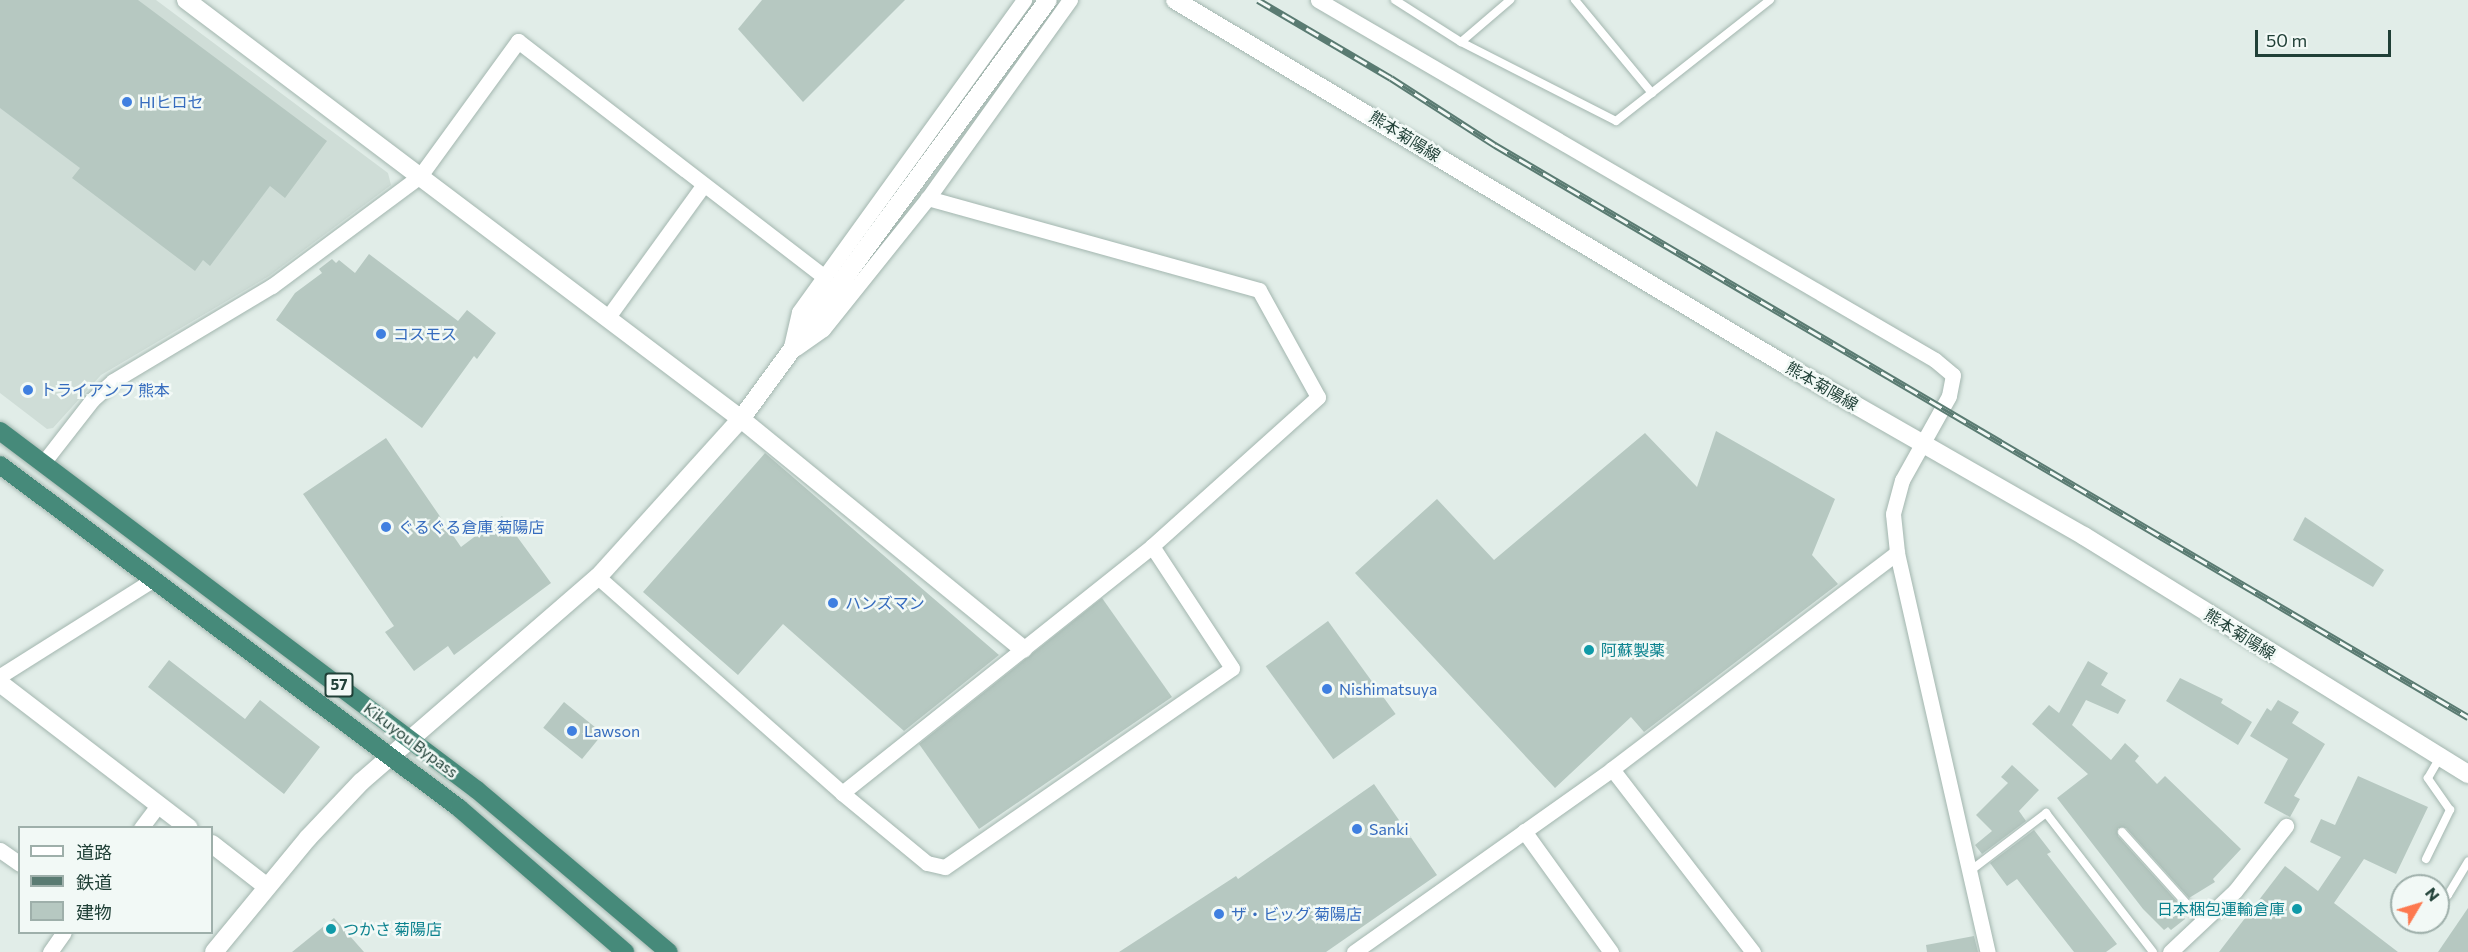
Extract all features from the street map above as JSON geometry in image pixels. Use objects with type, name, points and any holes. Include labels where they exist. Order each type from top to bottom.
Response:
[{"type":"highway","name":"Kikuyou Bypass","points":[[0,431],[477,790],[669,952]]},
{"type":"highway","name":"Kikuyou Bypass","points":[[0,465],[459,808],[625,952]]},
{"type":"street","points":[[186,0],[741,419],[1023,650]]},
{"type":"street","points":[[789,354],[799,312],[1024,0]]},
{"type":"street","points":[[214,952],[266,886],[390,755],[598,577],[741,419],[1048,0]]},
{"type":"street","points":[[789,354],[823,329],[928,198],[1070,0]]},
{"type":"street","name":"熊本菊陽線","points":[[1175,0],[2084,536],[2468,774]]},
{"type":"street","points":[[1318,0],[1935,360],[1953,375],[1949,396],[1925,444],[1902,480],[1893,514],[1897,553],[1988,952]]},
{"type":"street","points":[[43,463],[92,400],[112,381],[272,286],[420,176],[518,41],[703,186],[824,277]]},
{"type":"street","points":[[608,317],[703,186]]},
{"type":"street","points":[[842,793],[1152,546],[1318,397],[1259,290],[928,198]]},
{"type":"street","points":[[598,577],[842,793],[927,864],[945,867],[1232,669],[1152,546]]},
{"type":"street","points":[[1363,950],[1612,769],[1897,553]]},
{"type":"street","points":[[0,676],[154,579]]},
{"type":"street","points":[[0,683],[186,826]]},
{"type":"street","points":[[1612,769],[1753,952]]},
{"type":"street","points":[[142,826],[159,804]]},
{"type":"street","points":[[2170,952],[2235,891],[2286,826]]},
{"type":"street","points":[[1524,831],[1611,952]]},
{"type":"street","points":[[213,845],[266,886]]},
{"type":"street","points":[[0,850],[18,863]]},
{"type":"street","points":[[50,952],[63,934]]},
{"type":"lane","points":[[1395,0],[1461,42],[1616,121],[1770,0]]},
{"type":"lane","points":[[1461,42],[1510,0]]},
{"type":"lane","points":[[1575,0],[1652,93]]},
{"type":"lane","points":[[2426,859],[2450,810],[2428,778],[2440,757]]},
{"type":"lane","points":[[1969,872],[2046,813],[2153,952]]},
{"type":"lane","points":[[2122,832],[2202,921]]},
{"type":"lane","points":[[2450,892],[2468,862]]},
{"type":"shaded area","points":[[0,0],[156,0],[388,173],[391,185],[269,276],[101,375],[53,428],[47,429],[0,393]]},
{"type":"building","points":[[0,0],[138,0],[327,141],[285,198],[270,186],[210,266],[203,260],[195,271],[72,178],[80,168],[0,108]]},
{"type":"building","points":[[762,0],[905,0],[803,102],[738,29]]},
{"type":"building","points":[[369,254],[458,321],[467,310],[496,333],[477,359],[474,356],[422,428],[276,320],[295,293],[322,273],[319,269],[332,259],[336,263],[339,260],[355,273]]},
{"type":"building","name":"阿蘇製薬","points":[[1716,431],[1835,499],[1812,555],[1838,584],[1644,732],[1631,717],[1555,788],[1355,573],[1437,499],[1494,560],[1645,433],[1697,487]]},
{"type":"building","points":[[386,438],[461,547],[502,516],[551,583],[454,655],[448,646],[414,671],[385,632],[394,626],[303,494]]},
{"type":"building","points":[[765,453],[999,655],[904,731],[783,624],[738,675],[643,592]]},
{"type":"building","points":[[2305,517],[2384,570],[2373,587],[2293,540]]},
{"type":"building","points":[[1102,598],[1172,697],[979,829],[919,744]]},
{"type":"building","points":[[1328,621],[1396,714],[1333,759],[1266,666]]},
{"type":"building","points":[[169,660],[245,719],[260,700],[320,747],[284,794],[148,687]]},
{"type":"building","points":[[2088,661],[2108,673],[2101,685],[2126,700],[2118,714],[2086,700],[2072,725],[2111,760],[2125,743],[2139,756],[2135,761],[2157,784],[2165,776],[2241,849],[2213,879],[2215,882],[2189,898],[2126,828],[2118,828],[2118,836],[2180,905],[2176,908],[2185,919],[2171,930],[2168,927],[2164,930],[2143,909],[2057,798],[2088,774],[2032,724],[2049,705],[2059,713]]},
{"type":"building","points":[[2180,678],[2223,699],[2221,703],[2252,722],[2238,745],[2166,701]]},
{"type":"building","points":[[2278,700],[2299,712],[2292,723],[2325,744],[2294,796],[2300,799],[2290,817],[2264,803],[2288,759],[2250,736],[2267,708],[2271,711]]},
{"type":"building","name":"Lawson","points":[[564,702],[603,733],[582,759],[543,728]]},
{"type":"building","points":[[2012,765],[2039,790],[2019,811],[2026,821],[1982,854],[1975,845],[1992,831],[1976,815],[2008,783],[2001,777]]},
{"type":"building","points":[[2358,776],[2428,807],[2396,874],[2364,859],[2334,903],[2398,952],[2219,952],[2285,866],[2318,891],[2341,857],[2310,842],[2321,819],[2335,825]]},
{"type":"building","name":"Sanki","points":[[1374,784],[1437,875],[1326,952],[1119,952],[1236,876],[1238,879]]},
{"type":"building","points":[[2034,830],[2051,852],[2047,854],[2117,944],[2106,952],[2074,952],[2017,879],[2007,886],[1990,863]]},
{"type":"building","points":[[2468,908],[2468,952],[2438,952]]},
{"type":"building","name":"つかさ 菊陽店","points":[[334,918],[364,952],[292,952]]},
{"type":"building","points":[[1974,936],[1978,952],[1927,952],[1926,945]]},
{"type":"railway","points":[[1258,0],[1391,78],[1495,145],[2468,717]]},
{"type":"place","name":"HIヒロセ","points":[[127,102]]},
{"type":"place","name":"コスモス","points":[[381,334]]},
{"type":"place","name":"トライアンフ 熊本","points":[[28,390]]},
{"type":"place","name":"ぐるぐる倉庫 菊陽店","points":[[386,527]]},
{"type":"place","name":"ハンズマン","points":[[833,603]]},
{"type":"place","name":"阿蘇製薬","points":[[1589,650]]},
{"type":"place","name":"Nishimatsuya","points":[[1327,689]]},
{"type":"place","name":"Lawson","points":[[572,731]]},
{"type":"place","name":"Sanki","points":[[1357,829]]},
{"type":"place","name":"日本梱包運輸倉庫","points":[[2297,909]]},
{"type":"place","name":"ザ・ビッグ 菊陽店","points":[[1219,914]]},
{"type":"place","name":"つかさ 菊陽店","points":[[331,929]]}]
